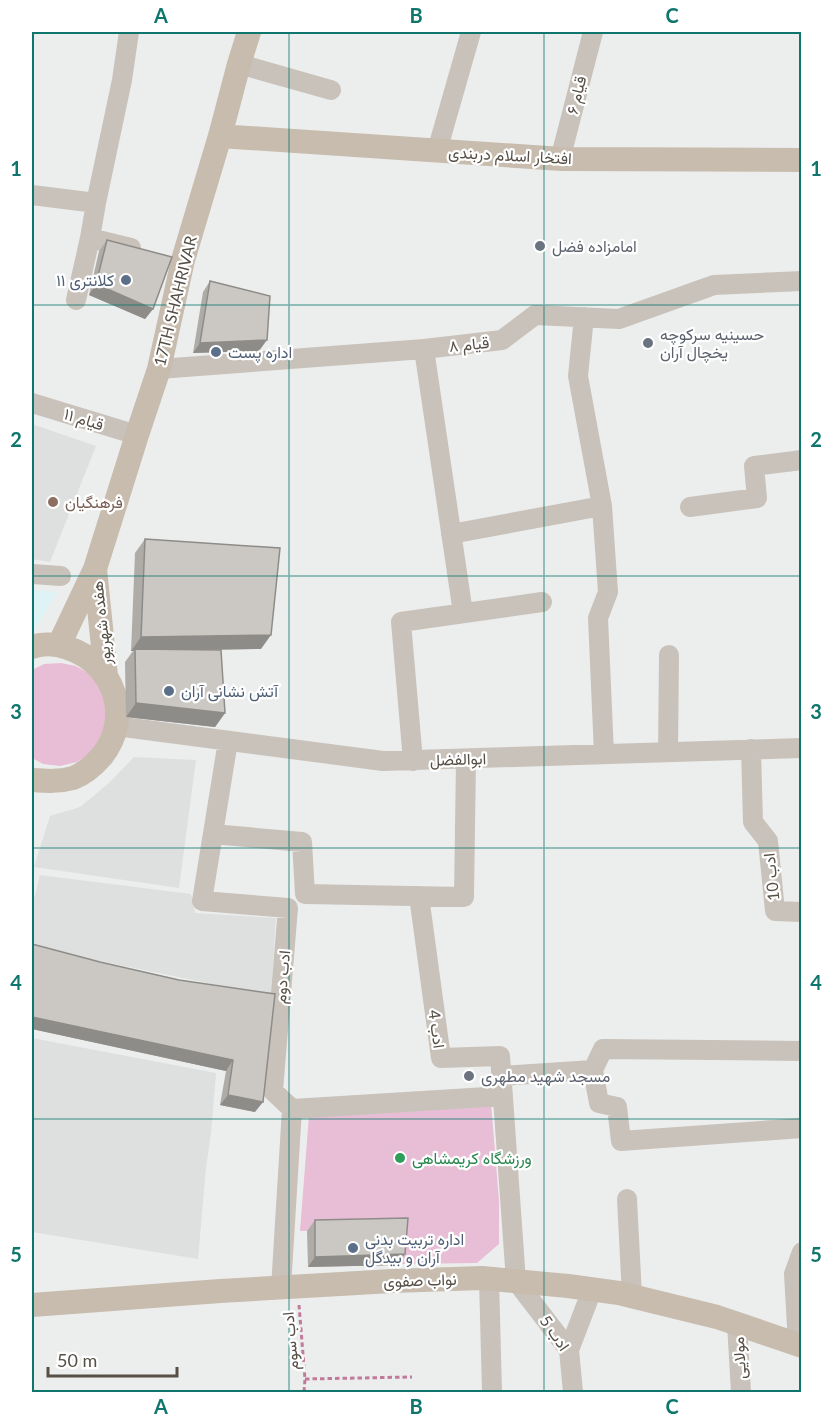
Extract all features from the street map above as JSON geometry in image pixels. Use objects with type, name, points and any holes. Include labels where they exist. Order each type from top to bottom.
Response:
[{"type":"main road","name":"17TH SHAHRIVAR","points":[[95,569],[159,369],[183,260],[249,32]]},
{"type":"main road","name":"افتخار اسلام دربندی","points":[[220,136],[562,159],[801,160]]},
{"type":"main road","points":[[59,645],[95,569]]},
{"type":"main road","name":"هفده شهریور","points":[[95,569],[106,676]]},
{"type":"main road","points":[[32,647],[59,645],[80,652],[98,665],[111,683],[117,704],[116,726],[108,748],[94,765],[74,777],[52,782],[32,780]]},
{"type":"main road","name":"نواب صفوی","points":[[32,1305],[289,1287],[489,1278],[568,1286],[632,1296],[717,1317],[800,1345]]},
{"type":"street","points":[[76,300],[122,80],[129,32]]},
{"type":"street","points":[[437,151],[471,32]]},
{"type":"street","name":"قیام ۶","points":[[562,159],[593,32]]},
{"type":"street","points":[[239,64],[331,90]]},
{"type":"street","points":[[32,195],[96,203]]},
{"type":"street","points":[[90,238],[183,260]]},
{"type":"street","name":"قیام ۸","points":[[159,369],[424,349],[502,340],[535,315],[619,319],[714,285],[801,281]]},
{"type":"street","points":[[584,317],[578,376],[602,506],[608,592],[598,618],[604,754]]},
{"type":"street","points":[[424,349],[463,613]]},
{"type":"street","name":"قیام ۱۱","points":[[32,403],[136,435]]},
{"type":"street","points":[[690,507],[757,498],[754,466],[801,460]]},
{"type":"street","points":[[451,534],[602,506]]},
{"type":"street","points":[[32,574],[61,576]]},
{"type":"street","points":[[413,761],[401,622],[542,602]]},
{"type":"street","points":[[668,752],[669,655]]},
{"type":"street","name":"ابوالفضل","points":[[116,726],[383,761],[801,748]]},
{"type":"street","points":[[228,741],[202,901],[288,908],[305,894],[464,897],[466,759]]},
{"type":"street","name":"ادب 10","points":[[751,749],[753,822],[768,841],[775,911],[801,912]]},
{"type":"street","points":[[213,834],[303,842],[305,894]]},
{"type":"street","name":"ادب 4","points":[[419,896],[441,1058],[500,1056],[516,1281]]},
{"type":"street","name":"ادب دوم","points":[[288,908],[273,1091],[292,1109]]},
{"type":"street","points":[[801,1051],[603,1049],[593,1070],[599,1103],[617,1107],[621,1141],[801,1128]]},
{"type":"street","points":[[289,1287],[292,1109],[502,1086],[593,1070]]},
{"type":"street","points":[[627,1199],[632,1296]]},
{"type":"street","points":[[800,1345],[794,1274],[801,1252]]},
{"type":"street","points":[[489,1278],[492,1392]]},
{"type":"street","name":"ادب 5","points":[[516,1281],[569,1350],[573,1392]]},
{"type":"street","points":[[569,1350],[592,1290]]},
{"type":"street","name":"مولایی","points":[[737,1323],[741,1392]]},
{"type":"path","name":"ادب سوم","points":[[289,1287],[306,1379],[304,1392]]},
{"type":"path","points":[[306,1379],[412,1377]]},
{"type":"shaded area","name":"فرهنگیان","points":[[32,424],[96,446],[50,562],[32,559]]},
{"type":"shaded area","points":[[32,590],[57,592],[32,635]]},
{"type":"shaded area","points":[[61,663],[76,666],[90,674],[102,688],[108,722],[92,752],[77,762],[60,766],[43,764],[32,758],[32,670],[44,664]]},
{"type":"shaded area","points":[[134,757],[196,760],[179,888],[34,867],[50,816],[80,807],[109,783]]},
{"type":"shaded area","points":[[40,875],[191,894],[195,913],[276,918],[271,996],[32,947],[32,907]]},
{"type":"shaded area","points":[[32,1038],[216,1073],[198,1259],[32,1232]]},
{"type":"shaded area","name":"ورزشگاه کریمشاهی","points":[[491,1103],[499,1201],[499,1244],[477,1263],[402,1264],[400,1229],[300,1231],[309,1115]]},
{"type":"building","name":"کلانتری ۱۱","points":[[107,240],[172,257],[153,309],[96,284]]},
{"type":"building","points":[[210,281],[270,296],[267,340],[200,343]]},
{"type":"building","points":[[145,539],[280,548],[271,635],[141,637]]},
{"type":"building","name":"آتش نشانی آران","points":[[135,649],[221,650],[225,713],[136,703]]},
{"type":"building","points":[[32,944],[179,980],[275,994],[263,1102],[228,1095],[233,1060],[32,1017]]},
{"type":"building","name":"اداره تربیت بدنی آران و بیدگل","points":[[408,1218],[405,1254],[315,1257],[315,1220]]},
{"type":"place","name":"امامزاده فضل","points":[[540,246]]},
{"type":"place","name":"کلانتری ۱۱","points":[[126,280]]},
{"type":"place","name":"حسینیه سرکوچه یخچال آران","points":[[648,343]]},
{"type":"place","name":"اداره پست","points":[[216,352]]},
{"type":"place","name":"فرهنگیان","points":[[53,502]]},
{"type":"place","name":"آتش نشانی آران","points":[[169,691]]},
{"type":"place","name":"مسجد شهید مطهری","points":[[469,1076]]},
{"type":"place","name":"ورزشگاه کریمشاهی","points":[[400,1158]]},
{"type":"place","name":"اداره تربیت بدنی آران و بیدگل","points":[[353,1248]]}]
